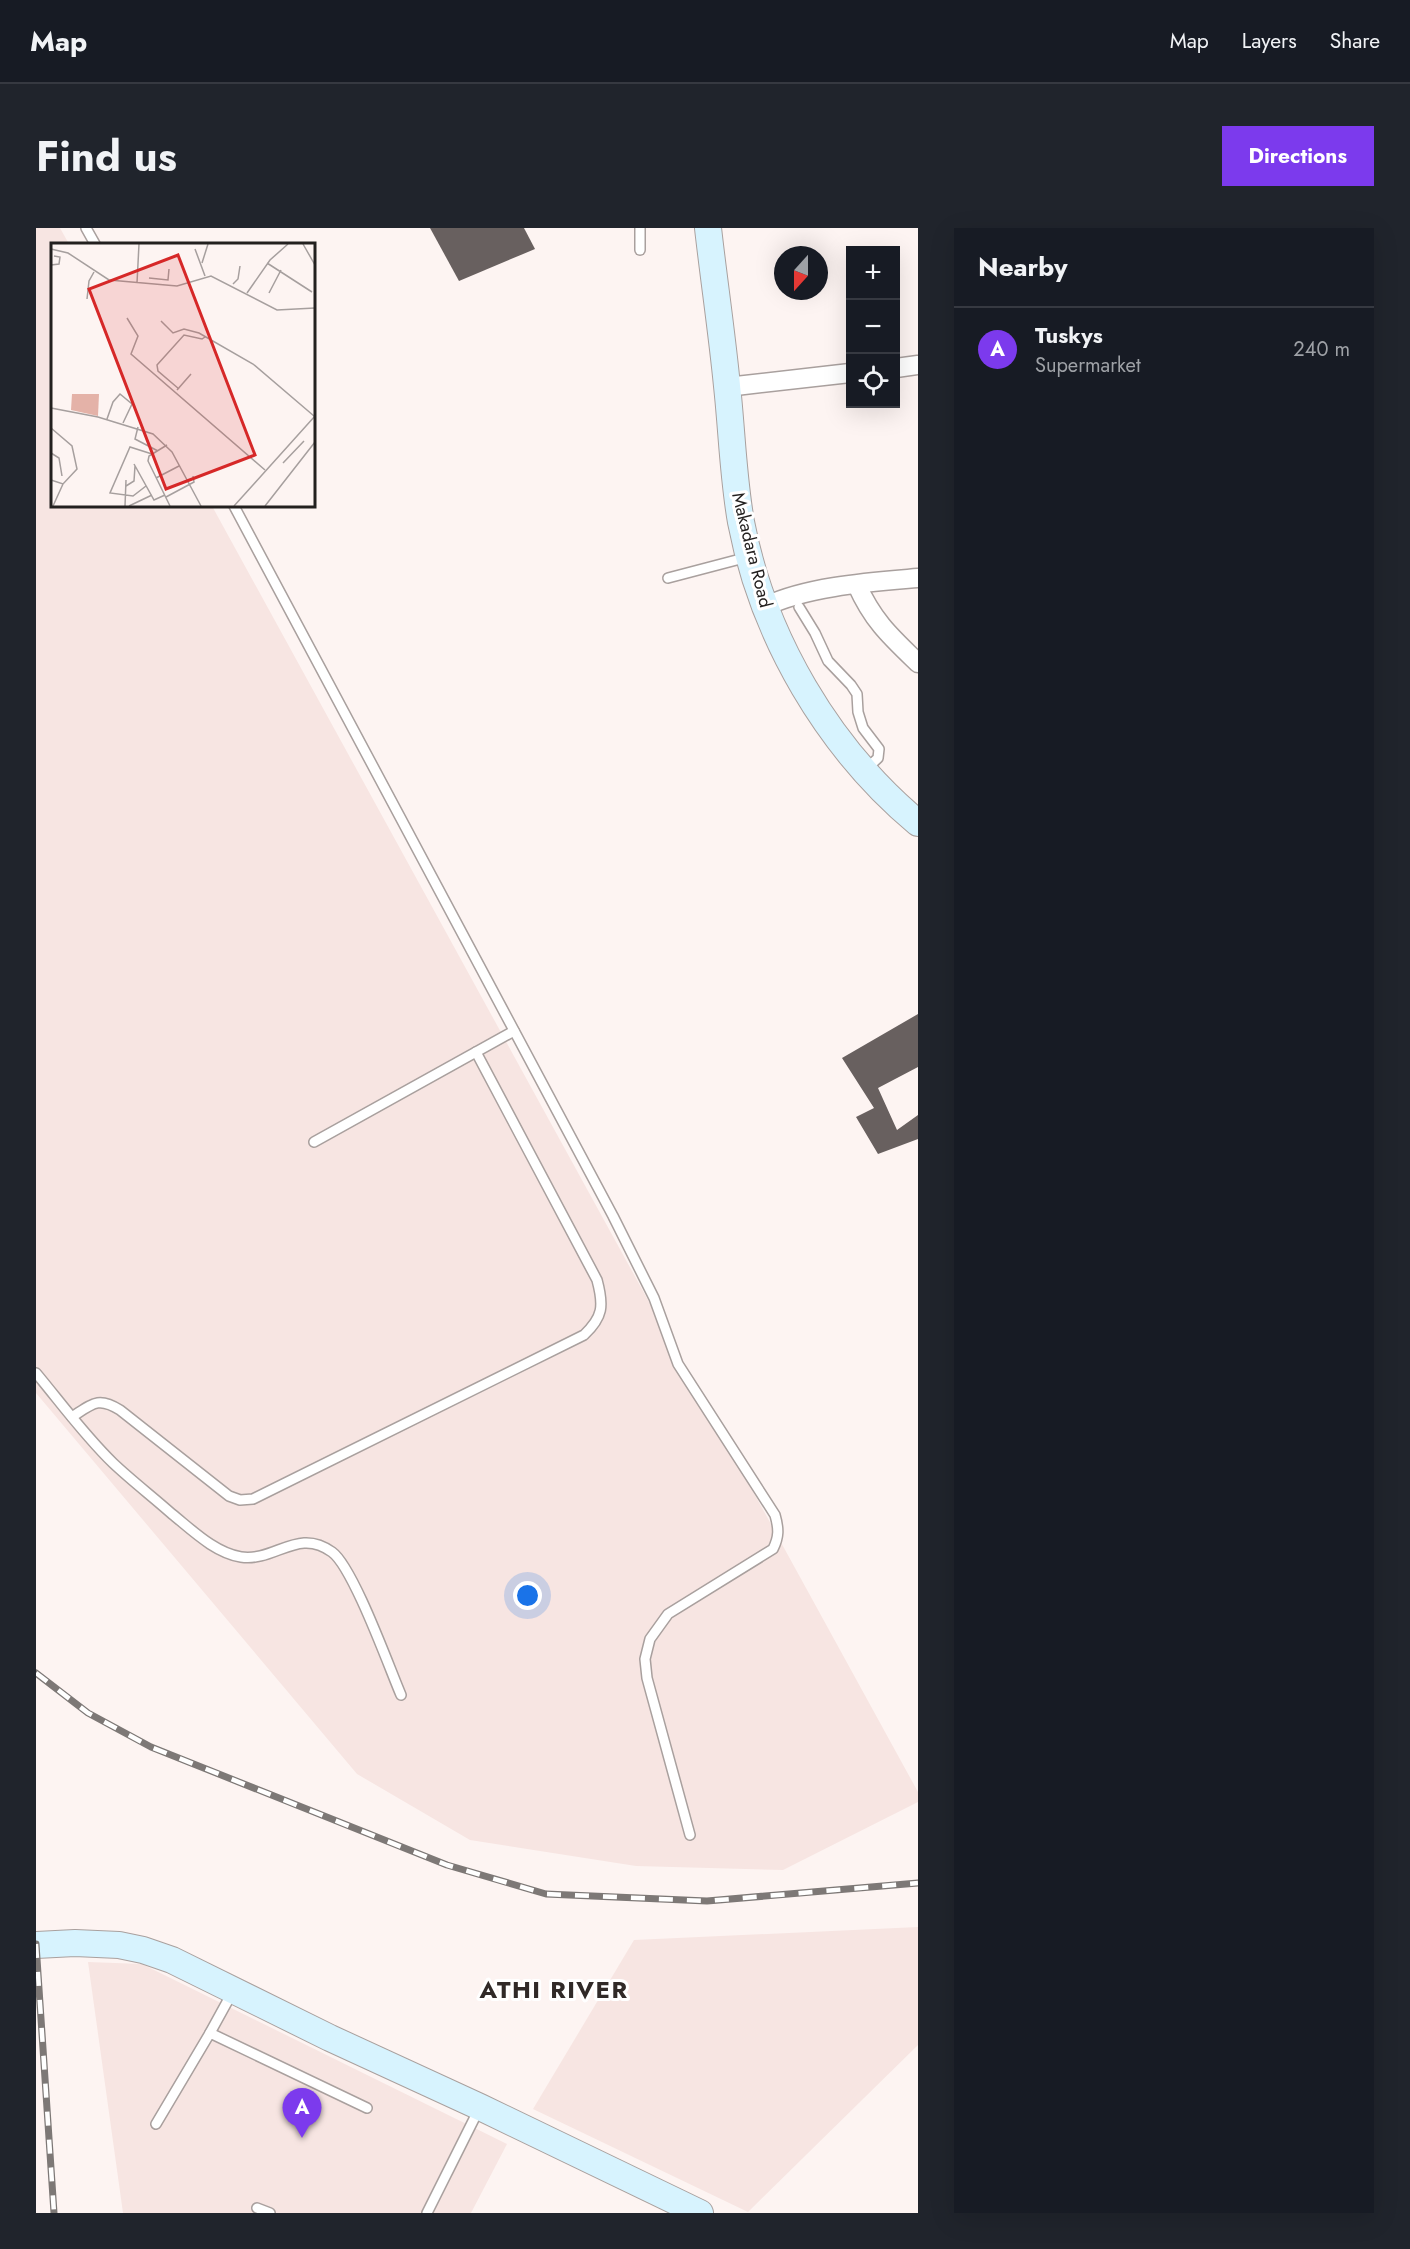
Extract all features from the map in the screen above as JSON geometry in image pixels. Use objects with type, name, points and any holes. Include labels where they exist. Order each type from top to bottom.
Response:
[{"type":"street","name":"Makadara Road","points":[[708,228],[727,387],[733,469],[741,523],[764,607],[799,676],[845,748],[863,771],[918,823]]},
{"type":"street","points":[[900,367],[918,365]]},
{"type":"street","points":[[727,387],[846,373]]},
{"type":"street","points":[[764,607],[802,593],[918,578]]},
{"type":"street","points":[[857,585],[867,608],[881,628],[918,663]]},
{"type":"street","points":[[36,1945],[75,1943],[119,1945],[172,1960],[330,2038],[700,2213]]},
{"type":"lane","points":[[86,228],[94,243]]},
{"type":"lane","points":[[640,228],[640,250]]},
{"type":"lane","points":[[235,507],[641,1271],[654,1298],[678,1364],[775,1515],[779,1527],[778,1538],[773,1549],[668,1614],[650,1639],[645,1659],[647,1678],[690,1835]]},
{"type":"lane","points":[[668,578],[750,556]]},
{"type":"lane","points":[[799,608],[815,633],[828,661],[857,694],[858,712],[863,728],[879,749],[878,758],[863,771]]},
{"type":"lane","points":[[314,1142],[514,1031]]},
{"type":"lane","points":[[72,1417],[95,1402],[108,1402],[229,1496],[240,1500],[253,1499],[584,1335],[594,1326],[601,1314],[602,1298],[597,1280],[476,1052]]},
{"type":"lane","points":[[36,1373],[112,1463],[200,1538],[242,1557],[255,1556],[301,1542],[320,1544],[335,1554],[351,1578],[401,1695]]},
{"type":"lane","points":[[156,2124],[233,1990]]},
{"type":"lane","points":[[210,2033],[367,2108]]},
{"type":"lane","points":[[427,2213],[480,2107]]},
{"type":"lane","points":[[257,2208],[270,2213]]},
{"type":"shaded area","points":[[36,228],[60,228],[68,243],[51,243],[51,507],[213,507],[918,1792],[918,1802],[783,1870],[636,1866],[470,1840],[357,1774],[36,1393]]},
{"type":"shaded area","points":[[918,1927],[918,2045],[748,2212],[533,2109],[634,1940]]},
{"type":"shaded area","points":[[88,1962],[142,1964],[507,2144],[471,2213],[123,2213]]},
{"type":"building","points":[[430,228],[524,228],[535,249],[459,281]]},
{"type":"building","points":[[918,1014],[918,1067],[878,1088],[897,1130],[918,1115],[918,1139],[878,1154],[856,1117],[874,1108],[842,1058]]},
{"type":"railway","points":[[36,1673],[88,1713],[151,1747],[447,1865],[546,1894],[707,1901],[918,1883]]},
{"type":"railway","points":[[36,1944],[54,2213]]},
{"type":"place","name":"Tuskys","points":[[302,2138]]},
{"type":"district","name":"ATHI RIVER","points":[[554,1990]]}]
